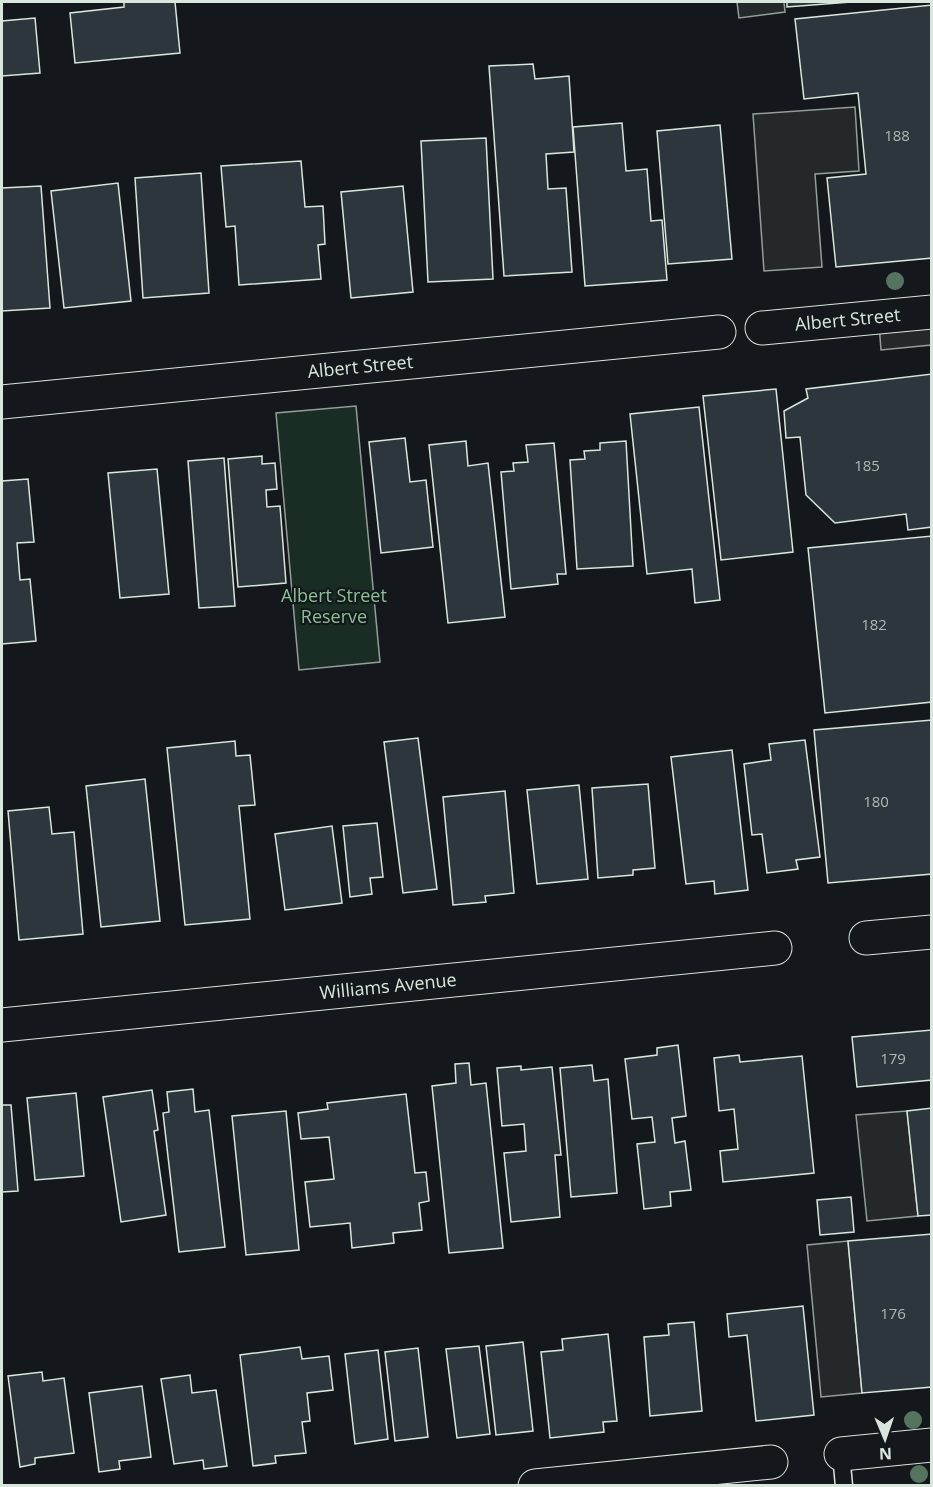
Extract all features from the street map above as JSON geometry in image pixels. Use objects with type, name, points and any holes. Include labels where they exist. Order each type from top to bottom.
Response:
[{"type":"street","name":"Albert Street","points":[[762,328],[932,312]]},
{"type":"street","name":"Albert Street","points":[[2,402],[719,332]]},
{"type":"street","points":[[866,938],[932,932]]},
{"type":"street","name":"Williams Avenue","points":[[2,1026],[775,948]]},
{"type":"street","points":[[843,1470],[932,1445]]},
{"type":"street","points":[[535,1485],[771,1462]]},
{"type":"green space","name":"Albert Street Reserve","points":[[356,406],[380,662],[299,670],[276,413]]},
{"type":"shaded area","points":[[737,2],[784,2],[785,12],[739,18]]},
{"type":"shaded area","points":[[855,107],[859,171],[815,174],[822,267],[764,271],[753,114]]},
{"type":"shaded area","points":[[931,319],[931,345],[881,350],[879,324]]},
{"type":"shaded area","points":[[907,1111],[918,1216],[867,1221],[856,1115]]},
{"type":"shaded area","points":[[848,1241],[862,1393],[821,1397],[807,1245]]},
{"type":"building","points":[[124,2],[175,2],[180,53],[75,63],[70,13],[124,7]]},
{"type":"building","points":[[787,2],[851,2],[787,7]]},
{"type":"building","points":[[932,5],[932,258],[836,267],[827,178],[866,174],[858,93],[804,99],[795,19]]},
{"type":"building","points":[[35,18],[40,73],[2,76],[2,21]]},
{"type":"building","points":[[533,64],[535,79],[569,76],[574,152],[546,154],[548,189],[566,188],[572,272],[504,276],[489,66]]},
{"type":"building","points":[[622,123],[626,171],[647,169],[651,221],[662,220],[667,280],[585,286],[573,127]]},
{"type":"building","points":[[720,125],[732,259],[668,264],[657,131]]},
{"type":"building","points":[[486,138],[493,279],[428,282],[421,141]]},
{"type":"building","points":[[301,161],[305,207],[323,206],[325,244],[318,245],[321,279],[239,285],[235,226],[226,227],[221,166]]},
{"type":"building","points":[[201,173],[209,293],[143,298],[135,178]]},
{"type":"building","points":[[118,183],[131,301],[64,308],[51,191]]},
{"type":"building","points":[[41,186],[50,308],[2,311],[2,188]]},
{"type":"building","points":[[403,186],[413,292],[351,298],[341,192]]},
{"type":"building","points":[[932,374],[932,527],[908,530],[906,514],[835,523],[806,495],[800,437],[786,438],[784,411],[808,398],[806,389]]},
{"type":"building","points":[[776,389],[793,552],[721,560],[703,396]]},
{"type":"building","points":[[699,407],[720,600],[695,603],[692,569],[647,574],[630,414]]},
{"type":"building","points":[[405,438],[410,482],[426,480],[433,547],[381,553],[369,442]]},
{"type":"building","points":[[466,441],[468,466],[488,463],[505,617],[448,623],[429,445]]},
{"type":"building","points":[[626,441],[633,566],[577,569],[570,460],[585,459],[584,451],[600,450],[600,443]]},
{"type":"building","points":[[554,443],[566,574],[557,574],[558,584],[511,589],[501,472],[514,471],[513,463],[528,462],[526,445]]},
{"type":"building","points":[[262,456],[262,464],[275,463],[277,489],[266,490],[267,507],[280,506],[286,583],[238,587],[228,459]]},
{"type":"building","points":[[224,458],[235,606],[199,608],[188,461]]},
{"type":"building","points":[[157,469],[169,594],[120,598],[108,473]]},
{"type":"building","points":[[28,479],[34,542],[17,543],[20,580],[30,579],[36,641],[2,644],[2,481]]},
{"type":"building","points":[[932,536],[932,702],[825,713],[808,548]]},
{"type":"building","points":[[932,720],[932,874],[828,883],[814,730]]},
{"type":"building","points":[[418,738],[437,889],[403,893],[384,742]]},
{"type":"building","points":[[805,740],[820,857],[796,860],[798,869],[767,873],[762,834],[752,835],[744,764],[771,760],[769,744]]},
{"type":"building","points":[[235,741],[236,756],[250,755],[255,805],[239,806],[250,919],[185,925],[167,748]]},
{"type":"building","points":[[732,750],[748,890],[715,894],[714,881],[686,884],[671,757]]},
{"type":"building","points":[[145,779],[160,921],[101,927],[86,786]]},
{"type":"building","points":[[648,784],[655,868],[633,870],[633,875],[598,878],[592,788]]},
{"type":"building","points":[[579,785],[588,879],[537,884],[527,790]]},
{"type":"building","points":[[505,791],[514,893],[485,896],[486,902],[453,905],[443,797]]},
{"type":"building","points":[[49,807],[52,834],[74,832],[83,934],[19,940],[8,811]]},
{"type":"building","points":[[377,823],[383,877],[370,878],[372,894],[350,897],[343,826]]},
{"type":"building","points":[[332,826],[342,903],[285,910],[275,834]]},
{"type":"building","points":[[932,1030],[932,1080],[857,1087],[852,1037]]},
{"type":"building","points":[[678,1045],[686,1116],[672,1118],[675,1143],[685,1141],[691,1190],[670,1192],[671,1206],[644,1209],[637,1144],[655,1142],[652,1117],[632,1119],[625,1059],[657,1055],[657,1048]]},
{"type":"building","points":[[739,1055],[740,1062],[802,1056],[814,1173],[723,1182],[720,1151],[738,1149],[734,1109],[719,1111],[714,1058]]},
{"type":"building","points":[[469,1063],[471,1085],[486,1083],[503,1248],[449,1253],[432,1086],[456,1083],[455,1064]]},
{"type":"building","points":[[592,1065],[594,1081],[608,1079],[617,1193],[571,1197],[560,1068]]},
{"type":"building","points":[[521,1066],[521,1070],[552,1067],[561,1155],[555,1155],[560,1217],[511,1222],[504,1153],[526,1151],[524,1124],[502,1126],[497,1068]]},
{"type":"building","points":[[193,1089],[195,1112],[209,1110],[225,1247],[179,1252],[163,1113],[169,1112],[167,1092]]},
{"type":"building","points":[[152,1090],[158,1130],[154,1131],[166,1215],[121,1222],[103,1097]]},
{"type":"building","points":[[76,1093],[84,1176],[35,1180],[27,1098]]},
{"type":"building","points":[[406,1094],[415,1173],[426,1172],[429,1201],[419,1203],[422,1230],[393,1233],[394,1243],[352,1248],[350,1223],[310,1227],[305,1182],[334,1179],[329,1137],[301,1139],[298,1113],[328,1109],[327,1103]]},
{"type":"building","points":[[2,1105],[11,1105],[18,1191],[2,1192]]},
{"type":"building","points":[[932,1108],[932,1215],[918,1216],[907,1111]]},
{"type":"building","points":[[286,1111],[299,1250],[246,1255],[232,1116]]},
{"type":"building","points":[[851,1197],[854,1232],[820,1235],[817,1200]]},
{"type":"building","points":[[932,1234],[932,1387],[862,1393],[848,1241]]},
{"type":"building","points":[[803,1306],[814,1415],[756,1421],[747,1335],[729,1337],[727,1314]]},
{"type":"building","points":[[694,1322],[702,1411],[650,1416],[644,1337],[669,1335],[668,1324]]},
{"type":"building","points":[[608,1334],[617,1421],[603,1422],[604,1432],[550,1438],[541,1352],[563,1350],[562,1339]]},
{"type":"building","points":[[523,1342],[533,1431],[496,1435],[486,1346]]},
{"type":"building","points":[[479,1346],[490,1434],[457,1438],[446,1349]]},
{"type":"building","points":[[300,1347],[302,1359],[329,1356],[333,1390],[307,1393],[310,1421],[302,1422],[306,1453],[275,1456],[276,1463],[253,1466],[240,1355]]},
{"type":"building","points":[[418,1348],[428,1437],[395,1441],[385,1352]]},
{"type":"building","points":[[378,1350],[388,1439],[355,1444],[345,1354]]},
{"type":"building","points":[[42,1372],[43,1381],[64,1378],[74,1453],[35,1458],[35,1464],[20,1467],[8,1376]]},
{"type":"building","points":[[190,1375],[192,1393],[216,1390],[227,1466],[204,1469],[203,1460],[174,1464],[161,1379]]},
{"type":"building","points":[[142,1386],[151,1457],[119,1461],[120,1469],[99,1472],[89,1393]]}]
